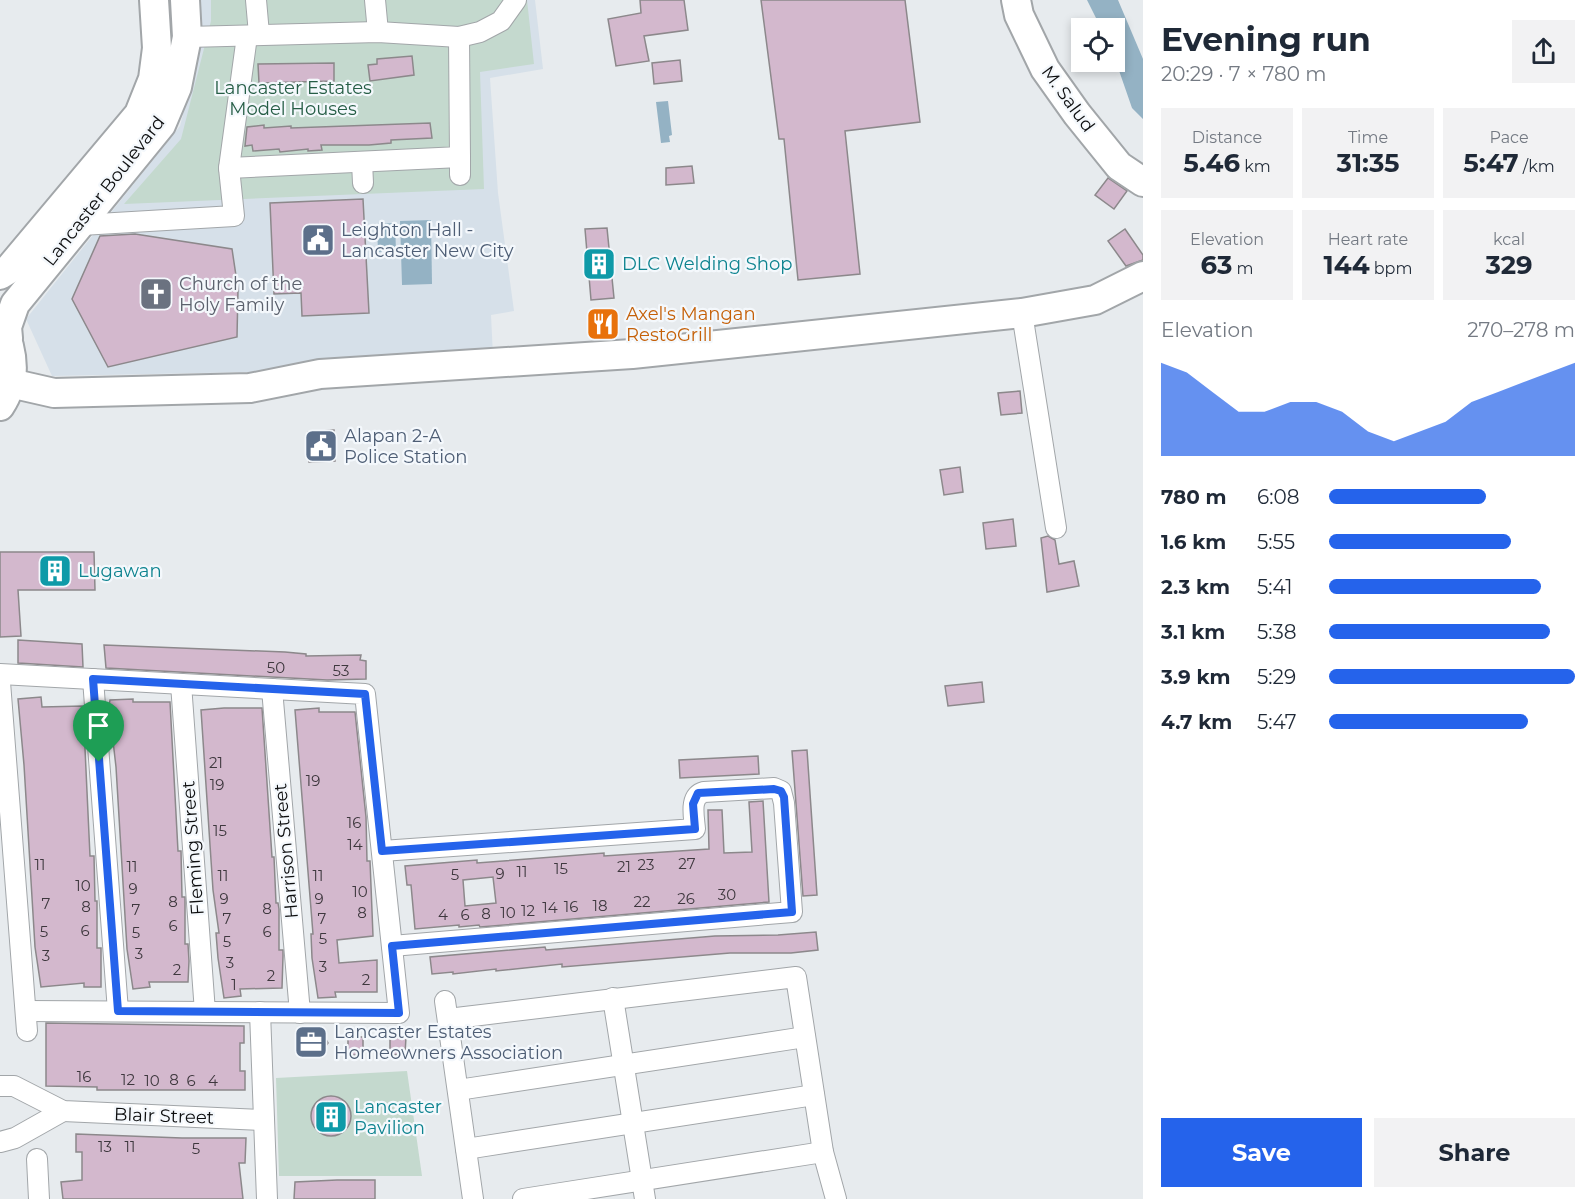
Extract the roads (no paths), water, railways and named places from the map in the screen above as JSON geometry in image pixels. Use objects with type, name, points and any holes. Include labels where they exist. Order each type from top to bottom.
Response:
[{"type":"street","name":"Lancaster Boulevard","points":[[0,275],[8,270],[139,114],[153,79],[157,48],[154,0]]},
{"type":"street","name":"Lancaster Boulevard","points":[[5,394],[12,368],[4,330],[15,304],[161,124],[177,87],[187,37],[185,0]]},
{"type":"street","points":[[81,225],[234,216],[229,168],[253,35],[256,0]]},
{"type":"street","points":[[375,0],[378,32]]},
{"type":"street","points":[[187,37],[378,32],[459,37],[480,32],[501,21],[516,0]]},
{"type":"street","name":"M. Salud","points":[[1016,0],[1020,15],[1045,69],[1077,114],[1119,166],[1143,182]]},
{"type":"street","points":[[229,168],[362,162],[460,166],[459,37]]},
{"type":"street","points":[[362,162],[363,183]]},
{"type":"street","points":[[5,394],[250,388],[320,374],[632,354],[1022,313],[1095,300],[1143,276]]},
{"type":"street","points":[[1022,313],[1056,528]]},
{"type":"street","points":[[0,674],[365,694],[399,1013],[26,1011]]},
{"type":"street","points":[[93,679],[118,1011]]},
{"type":"street","points":[[0,682],[27,1031]]},
{"type":"street","name":"Fleming Street","points":[[181,684],[206,1012]]},
{"type":"street","name":"Harrison Street","points":[[272,689],[300,1013]]},
{"type":"street","points":[[382,851],[695,829],[693,804],[698,793],[765,788],[781,791],[784,803],[792,912],[392,946]]},
{"type":"street","points":[[473,1199],[446,1010],[613,998],[796,977],[823,1152],[836,1199]]},
{"type":"street","points":[[613,998],[643,1190]]},
{"type":"street","points":[[260,1012],[267,1199]]},
{"type":"street","points":[[458,1090],[805,1037]]},
{"type":"street","name":"Blair Street","points":[[0,1086],[14,1086],[63,1111],[264,1120]]},
{"type":"street","points":[[466,1149],[814,1095]]},
{"type":"street","points":[[0,1142],[15,1138],[63,1111]]},
{"type":"street","points":[[523,1199],[643,1190],[823,1152]]},
{"type":"street","points":[[37,1159],[39,1199]]},
{"type":"water","points":[[1087,0],[1118,0],[1143,59],[1143,119],[1132,108],[1120,72],[1125,72],[1125,18],[1096,18]]},
{"type":"water","points":[[668,101],[672,135],[669,136],[670,142],[661,143],[656,102]]},
{"type":"water","points":[[431,220],[432,284],[402,285],[400,221]]},
{"type":"water","points":[[395,223],[396,251],[378,252],[377,224]]},
{"type":"place","name":"Leighton Hall - Lancaster New City","points":[[318,240]]},
{"type":"place","name":"DLC Welding Shop","points":[[599,264]]},
{"type":"place","name":"Church of the Holy Family","points":[[156,294]]},
{"type":"place","name":"Axel's Mangan RestoGrill","points":[[603,324]]},
{"type":"place","name":"Alapan 2-A Police Station","points":[[321,446]]},
{"type":"place","name":"Lugawan","points":[[55,571]]},
{"type":"place","name":"Lancaster Estates Homeowners Association","points":[[311,1042]]},
{"type":"place","name":"Lancaster Pavilion","points":[[331,1117]]},
{"type":"park label","name":"Lancaster Estates Model Houses","points":[[293,98]]}]
